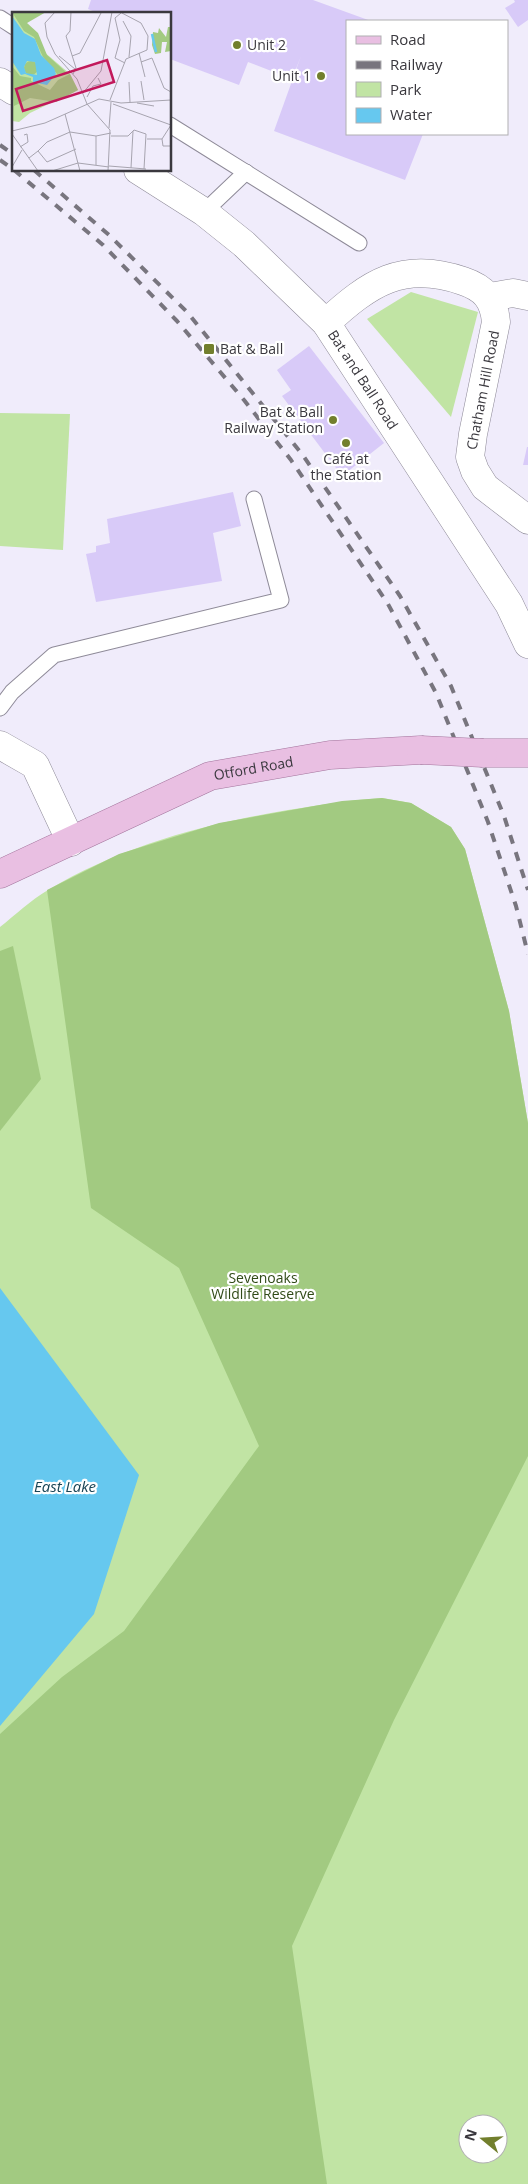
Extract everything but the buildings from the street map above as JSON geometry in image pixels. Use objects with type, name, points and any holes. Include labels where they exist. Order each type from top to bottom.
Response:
[{"type":"main road","name":"Otford Road","points":[[0,874],[210,776],[330,754],[421,750],[528,753]]},
{"type":"street","points":[[0,82],[12,90]]},
{"type":"street","name":"Bat and Ball Road","points":[[140,171],[204,212],[244,244],[326,323],[510,604],[528,644]]},
{"type":"street","points":[[326,323],[347,303],[370,288],[392,278],[411,273],[426,272],[454,278],[481,289],[490,297],[514,293],[528,296]]},
{"type":"street","name":"Chatham Hill Road","points":[[490,297],[495,310],[496,322],[470,457],[475,471],[485,487],[528,520]]},
{"type":"street","points":[[0,744],[35,765],[71,842]]},
{"type":"lane","points":[[0,18],[12,26]]},
{"type":"lane","points":[[171,126],[360,243]]},
{"type":"lane","points":[[204,212],[246,172]]},
{"type":"lane","points":[[0,708],[12,692],[54,655],[281,600],[254,500]]},
{"type":"green space","points":[[411,292],[478,312],[451,417],[367,319]]},
{"type":"green space","points":[[0,413],[70,414],[63,550],[0,546]]},
{"type":"green space","name":"Sevenoaks Wildlife Reserve","points":[[382,798],[411,803],[451,827],[465,849],[509,1011],[528,1123],[528,2184],[0,2184],[0,927],[48,890],[105,861],[134,849],[225,822],[335,803]]},
{"type":"green space","name":"Sevenoaks Wildlife Reserve","points":[[382,798],[411,803],[451,827],[465,849],[509,1011],[528,1123],[528,1456],[394,1720],[292,1946],[327,2184],[0,2184],[0,1734],[62,1677],[124,1631],[259,1446],[179,1268],[91,1208],[47,890],[119,854],[219,823],[342,801]]},
{"type":"green space","points":[[13,946],[41,1079],[0,1131],[0,951]]},
{"type":"water","name":"East Lake","points":[[0,1288],[139,1475],[94,1614],[0,1726]]},
{"type":"railway","points":[[0,145],[12,154]]},
{"type":"railway","points":[[0,160],[12,169]]},
{"type":"railway","points":[[15,171],[103,245],[177,321],[244,400],[291,460],[388,604],[436,693],[488,822],[516,906],[528,954]]},
{"type":"railway","points":[[35,171],[109,235],[187,312],[302,454],[400,596],[451,686],[504,816],[528,890]]},
{"type":"place","name":"Unit 2","points":[[237,45]]},
{"type":"place","name":"Unit 1","points":[[321,76]]},
{"type":"place","name":"Bat & Ball","points":[[209,349]]},
{"type":"place","name":"Bat & Ball Railway Station","points":[[333,420]]},
{"type":"place","name":"Café at the Station","points":[[346,443]]}]
